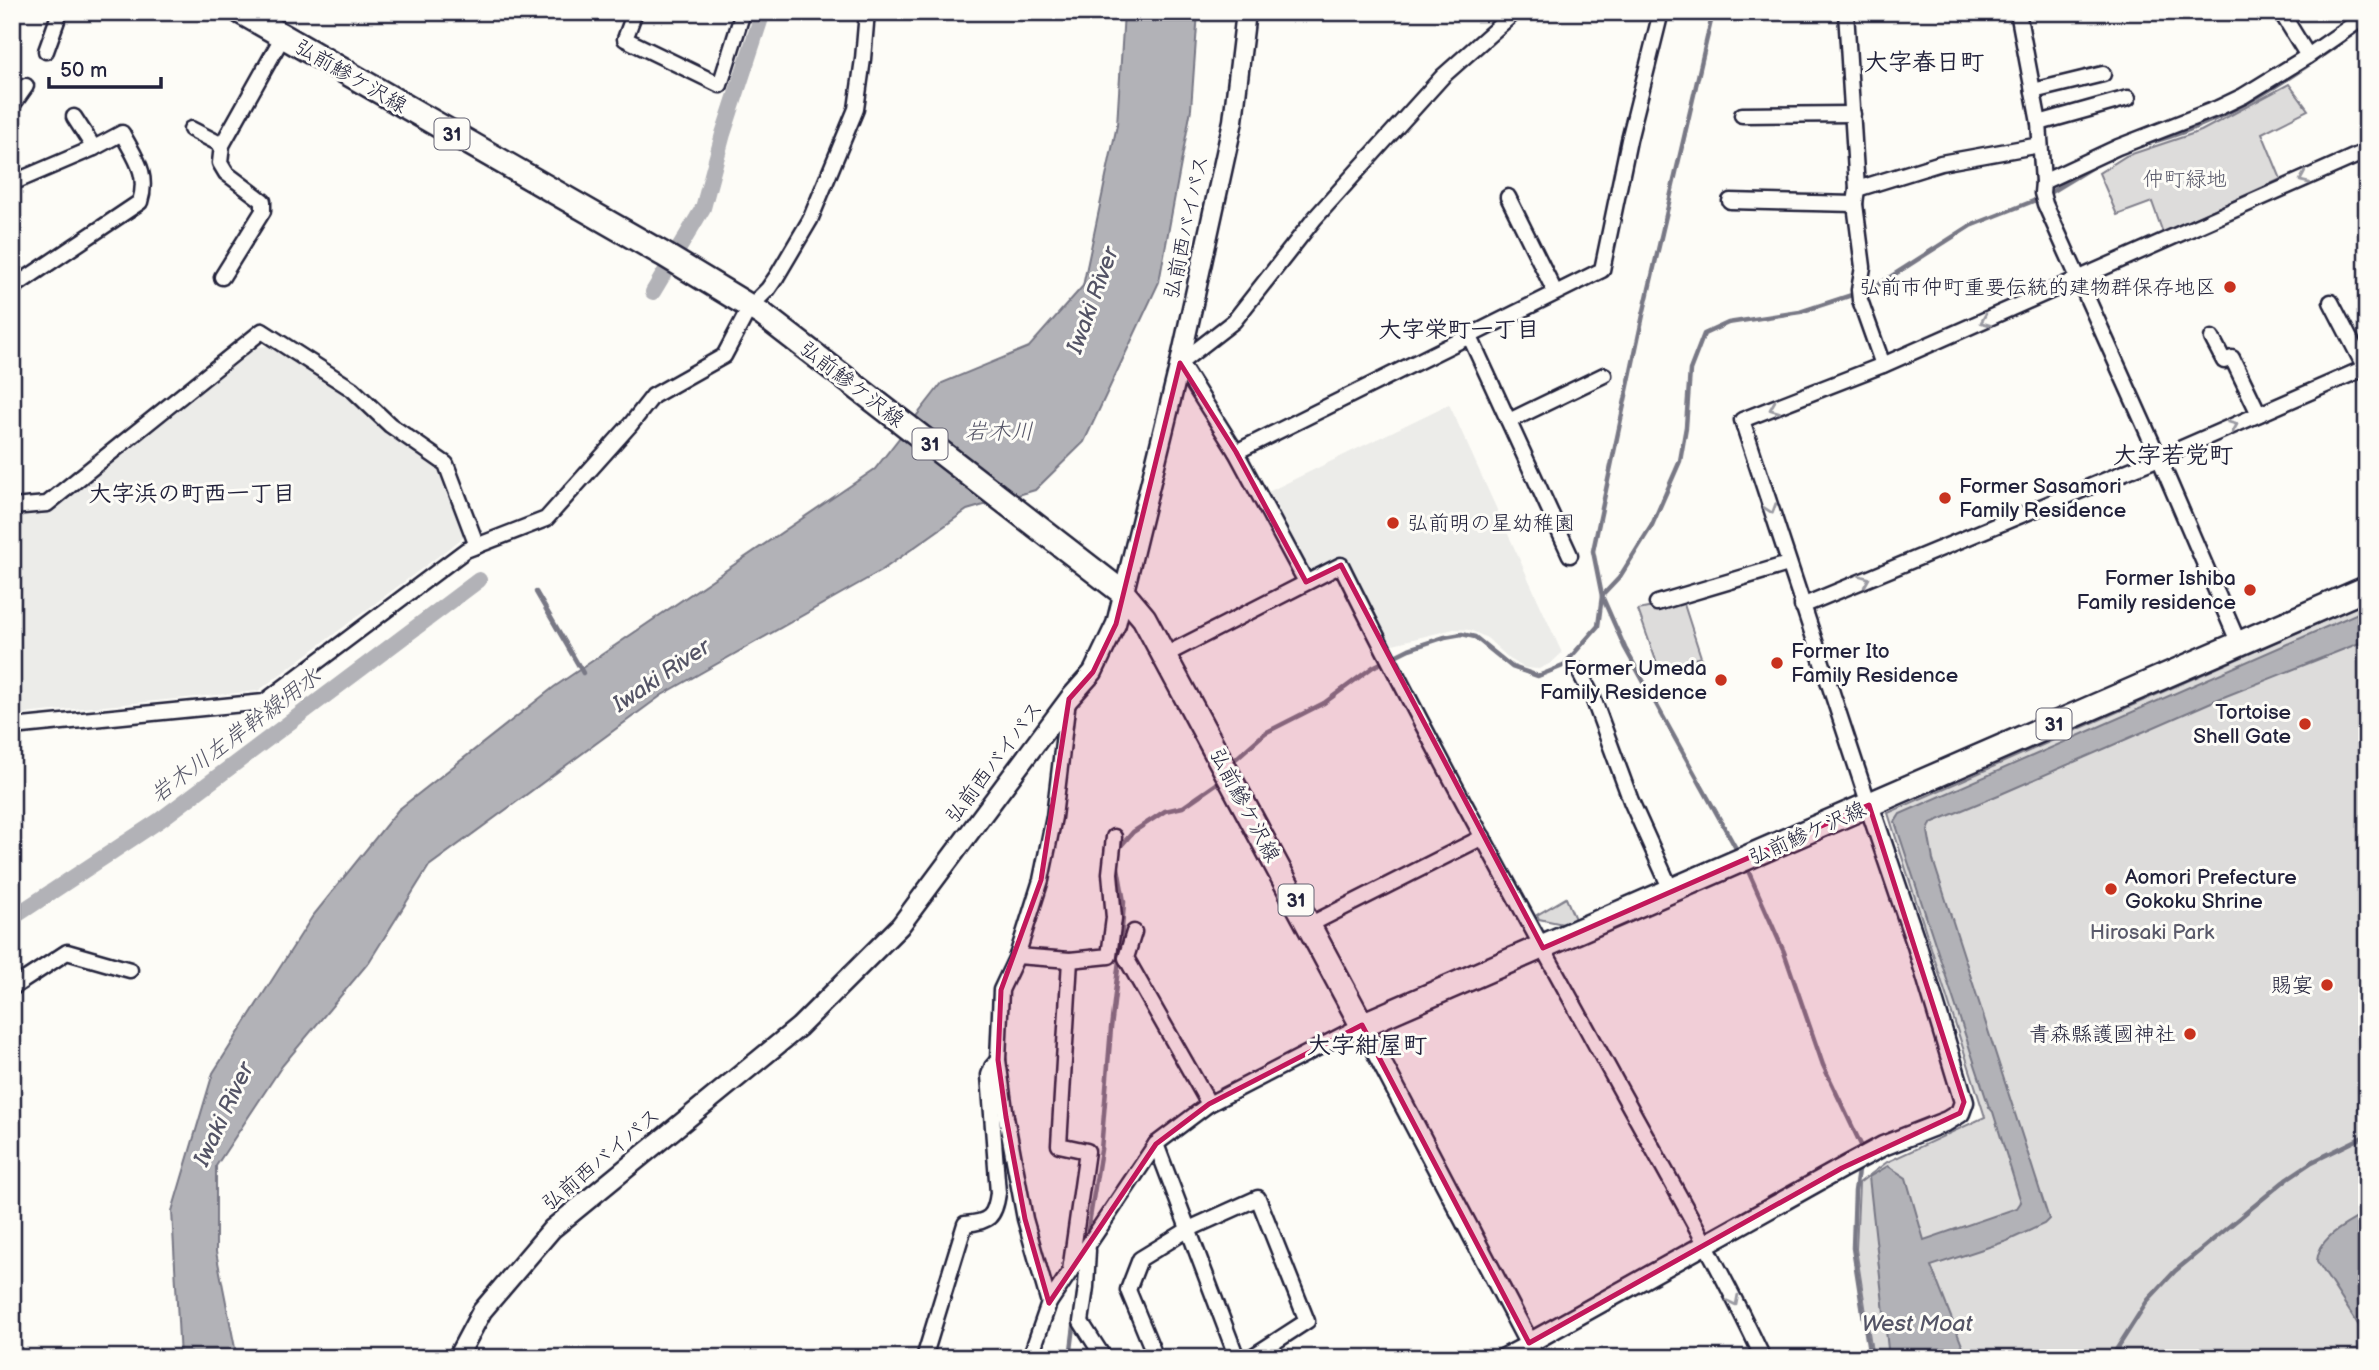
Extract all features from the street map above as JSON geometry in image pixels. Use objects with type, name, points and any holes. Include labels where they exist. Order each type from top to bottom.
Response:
[{"type":"main road","name":"弘前鰺ケ沢線","points":[[241,12],[756,310],[1123,593],[1144,618],[1362,1026],[2367,588]]},
{"type":"street","points":[[46,51],[60,12]]},
{"type":"street","points":[[635,12],[625,39],[720,85],[743,12]]},
{"type":"street","points":[[12,727],[264,702],[466,550],[546,519],[653,396],[724,356],[756,310],[810,220],[856,109],[867,12]]},
{"type":"street","name":"弘前西バイパス","points":[[457,1358],[482,1311],[552,1229],[799,1027],[900,926],[1069,699],[1093,672],[1116,624],[1180,363],[1233,121],[1246,12]]},
{"type":"street","points":[[1306,582],[1236,452],[1180,363],[1234,321],[1315,218],[1434,86],[1515,12]]},
{"type":"street","points":[[1236,452],[1601,270],[1629,140],[1661,12]]},
{"type":"street","points":[[1846,12],[1856,196],[1863,267],[1860,295],[1882,365]]},
{"type":"street","points":[[2018,12],[2039,123],[2043,193],[2239,644]]},
{"type":"street","points":[[2281,12],[2308,56]]},
{"type":"street","points":[[2043,193],[2118,147],[2243,96],[2367,15]]},
{"type":"street","points":[[222,276],[263,211],[263,201],[226,173],[220,163],[222,145],[283,36]]},
{"type":"street","points":[[2033,91],[2103,75]]},
{"type":"street","points":[[12,106],[26,86]]},
{"type":"street","points":[[2039,123],[2128,98]]},
{"type":"street","points":[[1742,115],[1853,114]]},
{"type":"street","points":[[74,117],[93,148]]},
{"type":"street","points":[[191,130],[222,145]]},
{"type":"street","points":[[12,183],[93,148],[122,132],[140,166],[145,187],[140,202],[12,288]]},
{"type":"street","points":[[1730,201],[1856,196],[1941,163],[2040,145]]},
{"type":"street","points":[[1500,1358],[1533,1350],[1705,1244],[1842,1168],[1883,1146],[1947,1121],[1959,1113],[1964,1102],[1917,946],[1742,421],[1882,365],[2367,151]]},
{"type":"street","points":[[1508,197],[1555,292]]},
{"type":"street","points":[[1802,606],[2159,458],[2366,368],[2331,302]]},
{"type":"street","points":[[12,507],[47,504],[262,331],[352,389],[390,425],[446,464],[477,545]]},
{"type":"street","points":[[1470,337],[1570,555]]},
{"type":"street","points":[[2212,338],[2224,361],[2232,358],[2259,414]]},
{"type":"street","points":[[1509,421],[1604,375]]},
{"type":"street","points":[[1657,603],[1788,564]]},
{"type":"street","points":[[1163,656],[1341,565],[1386,656],[1705,1244],[1763,1358]]},
{"type":"street","points":[[1579,671],[1593,698],[1631,802],[1672,892]]},
{"type":"street","points":[[1049,1303],[1025,1219],[998,1060],[1001,990],[1017,956],[1041,880],[1055,817],[1069,699]]},
{"type":"street","points":[[1017,956],[1070,960],[1110,956],[1114,918],[1110,873],[1114,836]]},
{"type":"street","points":[[1309,925],[1483,836]]},
{"type":"street","points":[[1134,932],[1126,958],[1209,1104]]},
{"type":"street","points":[[12,988],[67,952],[130,970]]},
{"type":"street","points":[[1069,1275],[1087,1151],[1059,1145],[1070,960]]},
{"type":"street","points":[[1030,1358],[1049,1303],[1156,1144],[1209,1104],[1362,1026],[1533,1350]]},
{"type":"street","points":[[924,1358],[965,1224],[988,1219],[997,1205],[999,1193],[989,1075],[998,1060]]},
{"type":"street","points":[[1156,1144],[1237,1358]]},
{"type":"street","points":[[1156,1358],[1128,1290],[1140,1259],[1189,1229],[1258,1198],[1307,1321],[1250,1358]]},
{"type":"street","points":[[1088,1248],[1081,1322],[1104,1358]]},
{"type":"highlighted area","points":[[1180,363],[1236,452],[1306,582],[1341,565],[1543,948],[1869,805],[1964,1102],[1960,1113],[1842,1168],[1529,1343],[1362,1025],[1209,1104],[1156,1144],[1049,1303],[1025,1219],[1006,1117],[998,1060],[1001,990],[1041,880],[1069,699],[1093,672],[1116,624]]},
{"type":"shaded area","points":[[270,346],[345,393],[438,470],[464,537],[258,691],[12,715],[12,517],[49,511],[254,347]]},
{"type":"shaded area","name":"弘前明の星幼稚園","points":[[1449,404],[1562,653],[1539,669],[1525,668],[1512,661],[1487,638],[1470,630],[1454,629],[1393,644],[1342,554],[1310,570],[1266,493]]},
{"type":"green space","name":"仲町緑地","points":[[2289,84],[2308,110],[2262,133],[2281,179],[2163,233],[2152,202],[2117,215],[2099,173],[2126,156],[2201,131]]},
{"type":"green space","points":[[1683,601],[1701,657],[1659,669],[1638,610]]},
{"type":"green space","name":"Hirosaki Park","points":[[2367,602],[2367,1358],[1873,1358],[1856,1249],[1859,1183],[1887,1162],[1985,1117],[1888,813]]},
{"type":"green space","points":[[1566,898],[1575,919],[1563,924],[1539,919],[1537,915]]},
{"type":"water","name":"岩木川","points":[[1124,12],[1198,12],[1191,109],[1159,282],[1084,442],[1035,490],[967,510],[881,571],[662,695],[429,866],[369,962],[282,1066],[216,1166],[216,1252],[237,1358],[180,1358],[172,1211],[213,1073],[312,917],[398,810],[554,687],[875,469],[942,383],[1029,347],[1083,286],[1117,125]]},
{"type":"water","name":"West Moat","points":[[2367,609],[2367,640],[2216,700],[1931,823],[1928,831],[1933,860],[2049,1219],[2044,1224],[2007,1241],[1931,1266],[1967,1358],[1889,1358],[1869,1177],[1888,1166],[1906,1178],[1924,1240],[2017,1208],[2021,1202],[1895,822],[1900,814]]},
{"type":"water","points":[[2367,1212],[2367,1338],[2317,1261],[2328,1237]]},
{"type":"waterway","name":"岩木川左岸幹線用水","points":[[653,292],[703,208],[723,134],[763,12]]},
{"type":"waterway","points":[[1713,12],[1643,315],[1593,551],[1602,596],[1625,648],[1738,852]]},
{"type":"waterway","points":[[2141,145],[2172,136],[2232,111],[2287,79],[2367,24]]},
{"type":"waterway","points":[[1231,763],[1265,733],[1324,703],[1373,667],[1409,649],[1445,637],[1462,634],[1475,637],[1512,667],[1538,676],[1563,666],[1598,626],[1602,596],[1619,578],[1652,525],[1680,461],[1686,427],[1690,370],[1704,334],[1728,323],[1800,312],[1873,288],[1970,226],[2041,198],[2092,167]]},
{"type":"waterway","name":"岩木川左岸幹線用水","points":[[12,918],[160,820],[479,580]]},
{"type":"waterway","points":[[536,592],[583,673]]},
{"type":"waterway","points":[[1118,853],[1133,832],[1165,811],[1183,807],[1222,780]]},
{"type":"waterway","points":[[1088,1230],[1101,1150],[1121,943],[1124,902],[1117,862]]},
{"type":"waterway","points":[[1746,866],[1784,952],[1823,1065],[1862,1147],[1861,1152]]},
{"type":"waterway","points":[[2111,1358],[2148,1300],[2175,1271],[2288,1178],[2312,1162],[2367,1135]]},
{"type":"waterway","name":"West Moat","points":[[1859,1164],[1853,1248],[1870,1358]]},
{"type":"waterway","points":[[1077,1302],[1079,1286]]},
{"type":"waterway","points":[[1070,1358],[1075,1318]]},
{"type":"place","name":"弘前市仲町重要伝統的建物群保存地区","points":[[2230,287]]},
{"type":"place","name":"Former Sasamori Family Residence","points":[[1945,498]]},
{"type":"place","name":"弘前明の星幼稚園","points":[[1393,523]]},
{"type":"place","name":"Former Ishiba Family residence","points":[[2250,590]]},
{"type":"place","name":"Former Ito Family Residence","points":[[1777,663]]},
{"type":"place","name":"Former Umeda Family Residence","points":[[1721,680]]},
{"type":"place","name":"Tortoise Shell Gate","points":[[2305,724]]},
{"type":"place","name":"Aomori Prefecture Gokoku Shrine","points":[[2111,889]]},
{"type":"place","name":"賜宴","points":[[2327,985]]},
{"type":"place","name":"青森縣護國神社","points":[[2190,1034]]},
{"type":"district","name":"大字春日町","points":[[1924,62]]},
{"type":"district","name":"大字栄町一丁目","points":[[1459,329]]},
{"type":"district","name":"大字若党町","points":[[2173,455]]},
{"type":"district","name":"大字浜の町西一丁目","points":[[192,493]]},
{"type":"district","name":"大字紺屋町","points":[[1367,1045]]},
{"type":"water label","name":"Iwaki River","points":[[1092,300]]},
{"type":"water label","name":"Iwaki River","points":[[661,675]]},
{"type":"water label","name":"Iwaki River","points":[[223,1114]]}]
